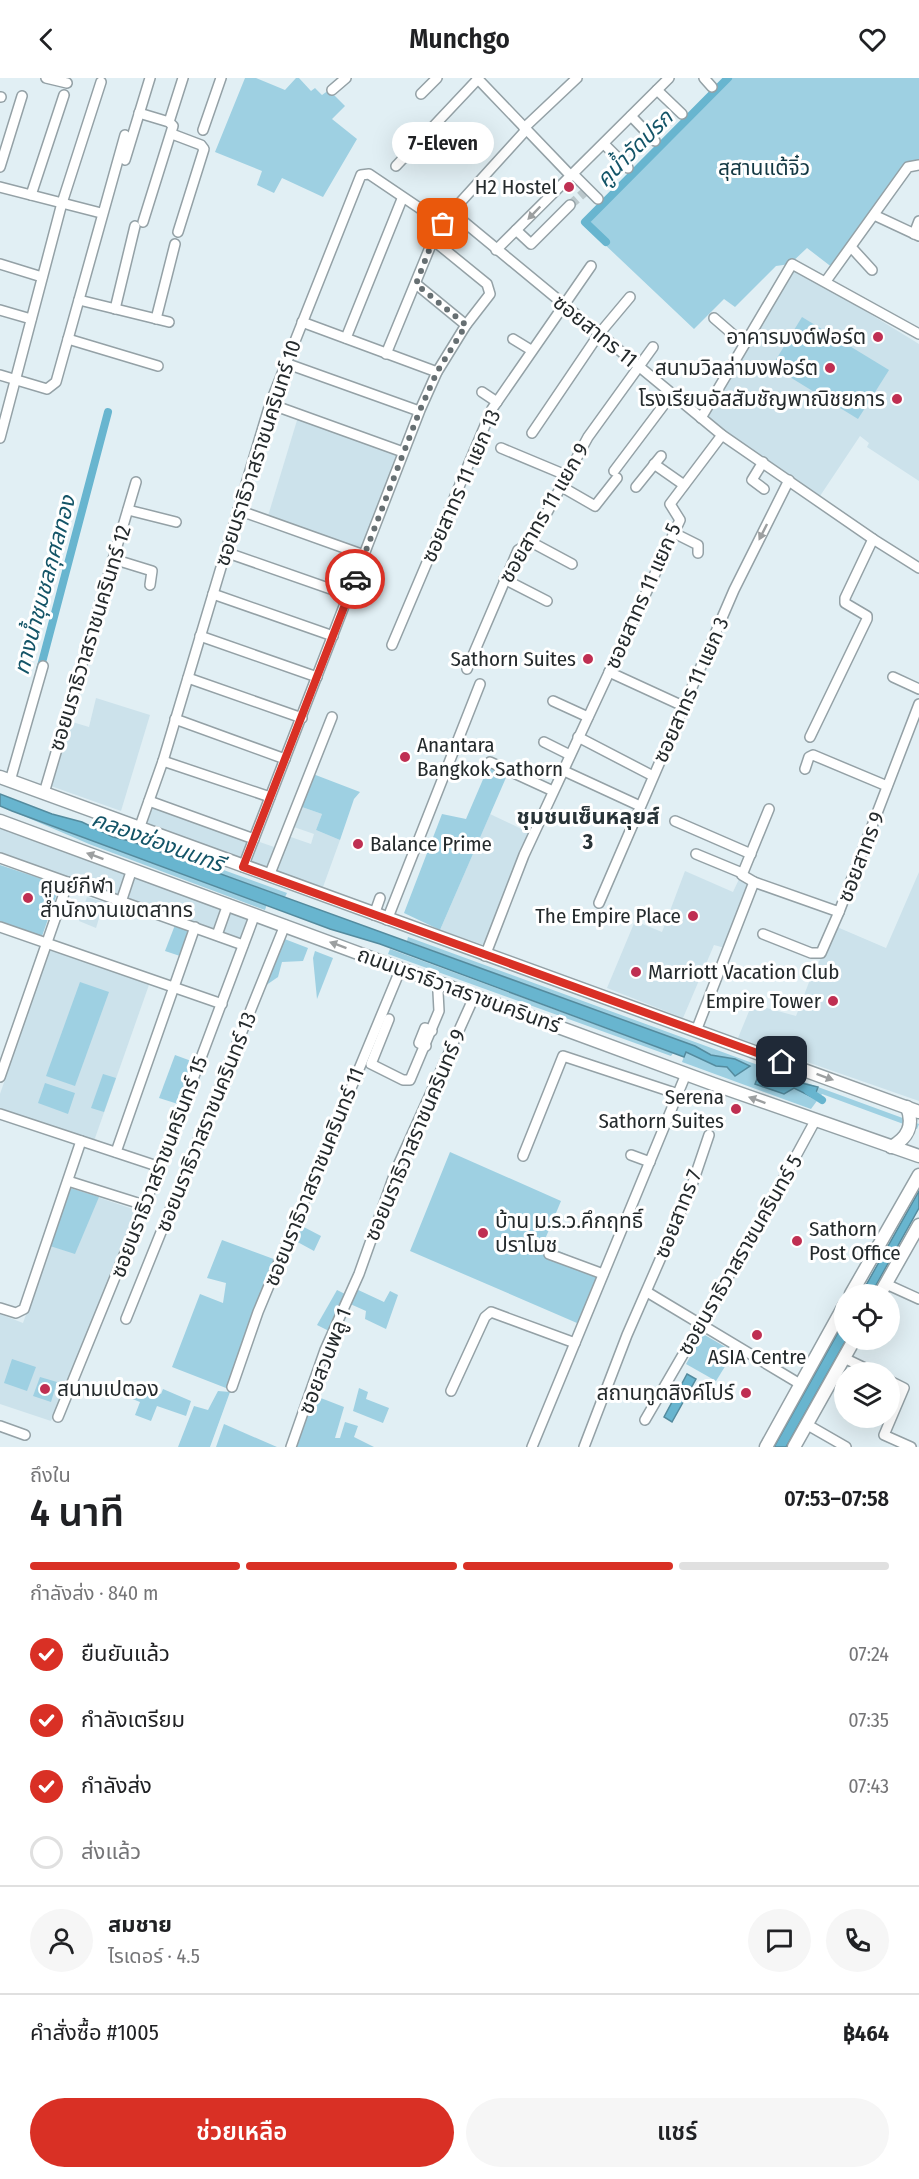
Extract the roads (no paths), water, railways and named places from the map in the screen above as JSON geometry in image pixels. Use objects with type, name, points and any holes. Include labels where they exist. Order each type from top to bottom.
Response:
[{"type":"main road","name":"ถนนนราธิวาสราชนครินทร์","points":[[5,779],[484,956],[919,1112]]},
{"type":"main road","name":"ถนนนราธิวาสราชนครินทร์","points":[[0,821],[442,983],[474,997],[815,1121],[919,1156]]},
{"type":"main road","points":[[891,1147],[901,1142],[910,1129],[911,1117],[907,1107]]},
{"type":"main road","points":[[857,1284],[919,1175]]},
{"type":"main road","points":[[886,1284],[919,1225]]},
{"type":"main road","points":[[766,1447],[834,1324]]},
{"type":"main road","points":[[796,1446],[848,1350]]},
{"type":"street","points":[[46,78],[68,82]]},
{"type":"street","points":[[125,160],[150,78]]},
{"type":"street","points":[[169,122],[183,78]]},
{"type":"street","points":[[203,130],[221,78]]},
{"type":"street","points":[[332,90],[346,78]]},
{"type":"street","points":[[421,94],[437,78]]},
{"type":"street","points":[[386,354],[433,240],[443,224],[525,129],[578,78]]},
{"type":"street","points":[[496,250],[669,78]]},
{"type":"street","points":[[704,78],[712,87]]},
{"type":"street","points":[[396,166],[477,79],[598,199]]},
{"type":"street","points":[[0,438],[62,203],[102,82]]},
{"type":"street","points":[[657,90],[682,114]]},
{"type":"street","points":[[31,195],[64,95]]},
{"type":"street","points":[[0,167],[22,96]]},
{"type":"street","points":[[115,309],[139,224],[174,126],[169,122],[140,113]]},
{"type":"street","points":[[631,116],[655,141]]},
{"type":"street","points":[[172,134],[201,145],[204,149],[178,232]]},
{"type":"street","points":[[0,375],[47,389],[56,382],[101,213],[125,135]]},
{"type":"street","points":[[604,144],[628,168]]},
{"type":"street","points":[[826,281],[908,167],[919,165]]},
{"type":"street","name":"ซอยนราธิวาสราชนครินทร์ 10","points":[[139,829],[163,761],[270,404],[361,175],[369,174],[402,199],[443,224]]},
{"type":"street","points":[[0,187],[101,213]]},
{"type":"street","points":[[346,338],[402,199]]},
{"type":"street","points":[[516,230],[531,244],[570,205]]},
{"type":"street","name":"ซอยสาทร 11","points":[[453,212],[496,250],[722,435],[919,568]]},
{"type":"street","points":[[874,215],[917,235],[919,221]]},
{"type":"street","points":[[243,867],[419,411],[437,372],[466,325],[488,298],[491,290],[487,284],[433,240]]},
{"type":"street","points":[[156,319],[175,244]]},
{"type":"street","points":[[851,247],[862,256],[872,270]]},
{"type":"street","points":[[0,264],[42,277]]},
{"type":"street","points":[[701,418],[792,264],[919,334]]},
{"type":"street","name":"ซอยสาทร 11 แยก 13","points":[[392,645],[497,402],[591,266]]},
{"type":"street","points":[[416,284],[466,325]]},
{"type":"street","points":[[532,433],[599,334],[630,297]]},
{"type":"street","points":[[79,300],[169,322]]},
{"type":"street","points":[[0,310],[31,319]]},
{"type":"street","points":[[714,318],[744,344]]},
{"type":"street","points":[[302,322],[437,372]]},
{"type":"street","points":[[68,339],[158,366]]},
{"type":"street","points":[[513,339],[531,350]]},
{"type":"street","name":"ซอยสาทร 11 แยก 9","points":[[467,669],[518,550],[531,542],[591,433],[653,347]]},
{"type":"street","points":[[285,363],[419,411]]},
{"type":"street","points":[[482,392],[497,402]]},
{"type":"street","points":[[562,487],[595,506],[672,394]]},
{"type":"street","points":[[270,404],[404,452]]},
{"type":"street","name":"ซอยสาทร 11 แยก 5","points":[[484,956],[518,869],[562,770],[674,533],[680,518],[670,508],[670,504],[722,435]]},
{"type":"street","points":[[501,448],[568,476]]},
{"type":"street","points":[[636,487],[661,456]]},
{"type":"street","points":[[763,462],[752,481],[764,489]]},
{"type":"street","points":[[654,464],[684,485]]},
{"type":"street","name":"ซอยสาทร 11 แยก 3","points":[[599,903],[734,590],[789,480]]},
{"type":"street","name":"ซอยนราธิวาสราชนครินทร์ 12","points":[[44,793],[135,482]]},
{"type":"street","points":[[128,510],[176,522]]},
{"type":"street","points":[[238,510],[364,555]]},
{"type":"street","points":[[674,533],[698,545],[698,553]]},
{"type":"street","points":[[810,737],[867,619],[867,616],[845,603],[845,598],[873,539]]},
{"type":"street","points":[[531,542],[572,564]]},
{"type":"street","points":[[225,552],[348,595]]},
{"type":"street","points":[[113,559],[152,571],[150,585]]},
{"type":"street","points":[[504,579],[547,601]]},
{"type":"street","points":[[213,594],[333,636]]},
{"type":"street","points":[[200,636],[317,677]]},
{"type":"street","points":[[5,779],[43,666]]},
{"type":"street","points":[[609,672],[683,706]]},
{"type":"street","points":[[893,677],[919,689]]},
{"type":"street","points":[[188,678],[302,718]]},
{"type":"street","points":[[387,920],[480,684]]},
{"type":"street","points":[[553,701],[588,717]]},
{"type":"street","name":"ซอยสาทร 9","points":[[696,854],[742,873],[754,882],[839,912],[919,704]]},
{"type":"street","points":[[269,876],[332,717]]},
{"type":"street","points":[[175,719],[285,759]]},
{"type":"street","points":[[578,738],[653,776]]},
{"type":"street","points":[[544,742],[570,755]]},
{"type":"street","points":[[805,769],[809,757],[813,755],[887,786]]},
{"type":"street","points":[[163,761],[270,797]]},
{"type":"street","points":[[490,762],[553,791]]},
{"type":"street","points":[[562,770],[640,806]]},
{"type":"street","points":[[149,801],[254,839]]},
{"type":"street","points":[[742,873],[770,809]]},
{"type":"street","points":[[675,821],[751,854]]},
{"type":"street","points":[[0,858],[243,945]]},
{"type":"street","points":[[121,902],[132,869]]},
{"type":"street","points":[[0,1077],[68,882]]},
{"type":"street","points":[[696,1031],[754,882]]},
{"type":"street","points":[[374,915],[380,898]]},
{"type":"street","points":[[217,935],[228,904]]},
{"type":"street","points":[[763,934],[811,953],[821,953],[839,912]]},
{"type":"street","name":"ซอยนราธิวาสราชนครินทร์ 15","points":[[58,1417],[160,1167],[255,914]]},
{"type":"street","name":"ซอยนราธิวาสราชนครินทร์ 13","points":[[126,1319],[285,925]]},
{"type":"street","points":[[0,927],[222,1004]]},
{"type":"street","points":[[116,1152],[195,927]]},
{"type":"street","name":"ซอยนราธิวาสราชนครินทร์ 11","points":[[232,1388],[258,1312],[401,968]]},
{"type":"street","points":[[388,1019],[371,1061],[372,1066],[403,1080],[410,1080],[439,1011],[438,992],[442,983]]},
{"type":"street","name":"ซอยนราธิวาสราชนครินทร์ 9","points":[[359,1275],[396,1170],[474,997]]},
{"type":"street","points":[[523,1156],[563,1056],[678,1094]]},
{"type":"street","points":[[532,1447],[686,1074]]},
{"type":"street","points":[[0,1114],[160,1167]]},
{"type":"street","name":"ซอยนราธิวาสราชนครินทร์ 5","points":[[645,1420],[815,1121]]},
{"type":"street","name":"ซอยสาทร 7","points":[[584,1447],[627,1335],[690,1191],[708,1135]]},
{"type":"street","points":[[0,1308],[19,1313],[24,1309],[81,1141]]},
{"type":"street","points":[[631,1155],[650,1162]]},
{"type":"street","points":[[68,1181],[144,1205]]},
{"type":"street","points":[[549,1254],[603,1274]]},
{"type":"street","name":"ซอยสวนพลู 1","points":[[291,1447],[325,1350],[359,1275]]},
{"type":"street","points":[[647,1292],[699,1326],[801,1384]]},
{"type":"street","points":[[900,1294],[919,1299]]},
{"type":"street","points":[[452,1391],[485,1317],[491,1312],[575,1343]]},
{"type":"street","points":[[844,1358],[852,1362]]},
{"type":"street","points":[[806,1424],[846,1447]]},
{"type":"street","points":[[0,1426],[25,1435]]},
{"type":"street","points":[[887,1428],[884,1435],[911,1447]]},
{"type":"waterway","name":"คูน้ำวัดปรก","points":[[606,242],[585,222],[728,78]]},
{"type":"waterway","name":"ทางน้ำชุมชลกุศลทอง","points":[[40,670],[108,412]]},
{"type":"waterway","name":"คลองช่องนนทรี","points":[[808,1091],[822,1100]]},
{"type":"tunnel","points":[[570,205],[588,189]]},
{"type":"place","name":"H2 Hostel","points":[[569,187]]},
{"type":"place","name":"7-Eleven","points":[[443,224]]},
{"type":"place","name":"อาคารมงต์ฟอร์ต","points":[[878,337]]},
{"type":"place","name":"สนามวิลล่ามงฟอร์ต","points":[[830,368]]},
{"type":"place","name":"โรงเรียนอัสสัมชัญพาณิชยการ","points":[[897,399]]},
{"type":"place","name":"Sathorn Suites","points":[[588,659]]},
{"type":"place","name":"Anantara Bangkok Sathorn","points":[[405,757]]},
{"type":"place","name":"Balance Prime","points":[[358,844]]},
{"type":"place","name":"ศูนย์กีฬา สำนักงานเขตสาทร","points":[[28,898]]},
{"type":"place","name":"The Empire Place","points":[[693,916]]},
{"type":"place","name":"Marriott Vacation Club","points":[[636,972]]},
{"type":"place","name":"Empire Tower","points":[[833,1001]]},
{"type":"place","name":"Serena Sathorn Suites","points":[[736,1109]]},
{"type":"place","name":"บ้าน ม.ร.ว.คึกฤทธิ์ ปราโมช","points":[[483,1233]]},
{"type":"place","name":"Sathorn Post Office","points":[[797,1241]]},
{"type":"place","name":"ASIA Centre","points":[[757,1335]]},
{"type":"place","name":"สนามเปตอง","points":[[45,1389]]},
{"type":"place","name":"สถานทูตสิงค์โปร์","points":[[746,1393]]},
{"type":"district","name":"ชุมชนเซ็นหลุยส์ 3","points":[[588,828]]},
{"type":"park label","name":"สุสานแต้จิ๋ว","points":[[764,168]]}]
